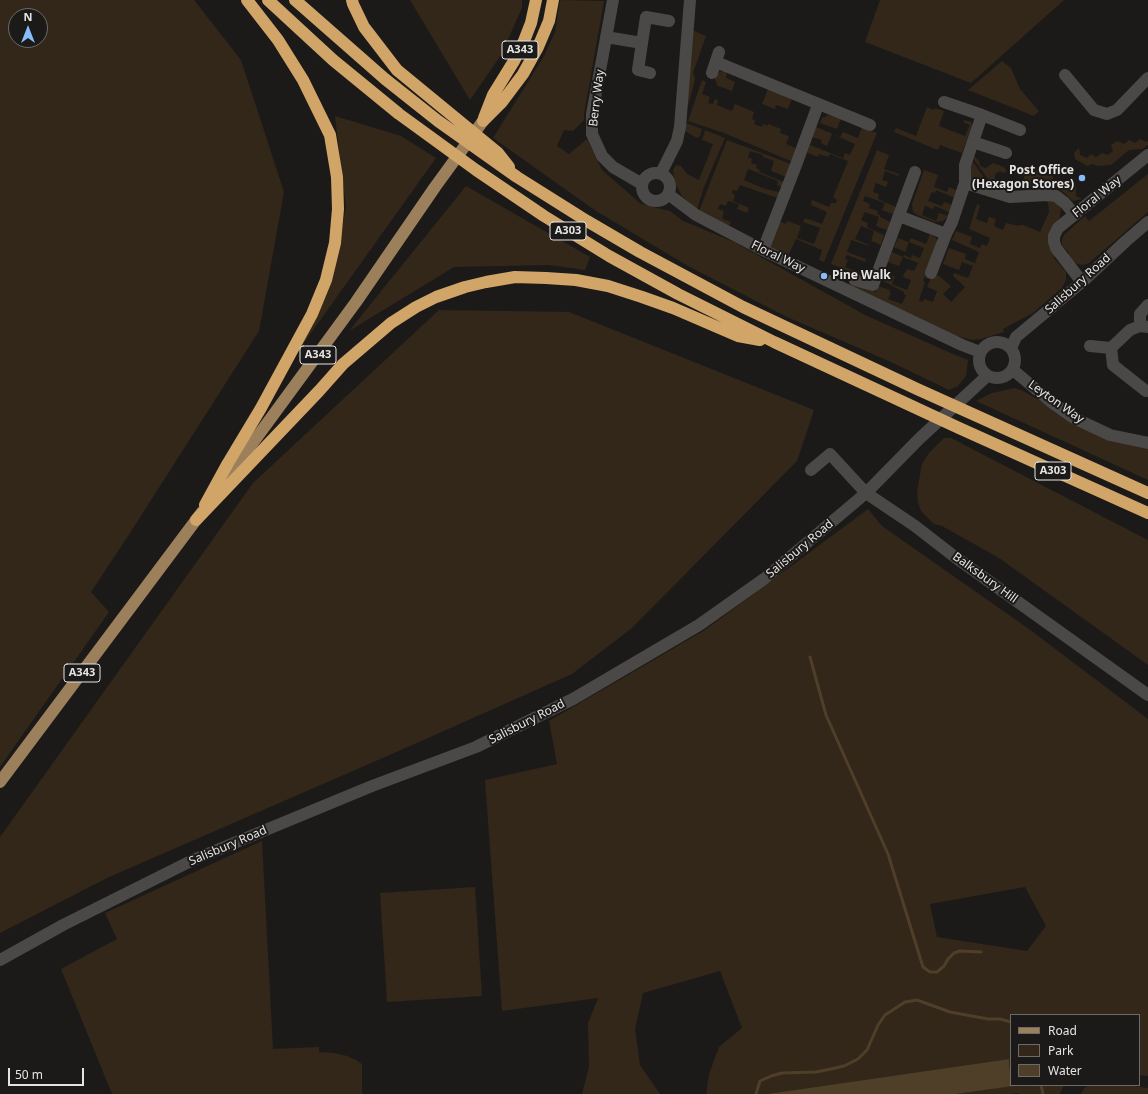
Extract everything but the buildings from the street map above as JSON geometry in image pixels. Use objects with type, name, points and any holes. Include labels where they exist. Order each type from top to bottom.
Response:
[{"type":"highway","points":[[196,520],[261,408],[312,314],[326,280],[335,243],[338,209],[338,177],[330,135],[303,80],[278,40],[246,0]]},
{"type":"highway","name":"A303","points":[[268,0],[333,60],[399,114],[476,170],[544,216],[609,256],[678,294],[774,342],[959,428],[1148,513]]},
{"type":"highway","name":"A303","points":[[295,0],[385,79],[438,121],[517,178],[587,222],[743,307],[971,414],[1148,494]]},
{"type":"highway","points":[[352,0],[364,27],[397,70],[498,153],[517,178]]},
{"type":"highway","name":"A343","points":[[498,99],[531,23],[536,0]]},
{"type":"highway","name":"A343","points":[[482,121],[498,99],[523,74],[538,47],[549,20],[553,0]]},
{"type":"highway","points":[[196,520],[343,364],[391,323],[436,298],[465,287],[515,277],[576,280],[608,286],[655,301],[738,336],[774,342]]},
{"type":"main road","name":"A343","points":[[0,782],[196,520],[356,302],[482,121]]},
{"type":"street","name":"Berry Way","points":[[613,0],[592,114],[592,134],[602,156],[613,167],[642,184]]},
{"type":"street","points":[[661,173],[677,141],[680,127],[690,0]]},
{"type":"street","points":[[650,73],[638,70],[646,17],[669,21]]},
{"type":"street","points":[[606,37],[642,43]]},
{"type":"street","points":[[716,63],[870,125]]},
{"type":"street","points":[[1065,75],[1094,110],[1107,114],[1117,110],[1148,78]]},
{"type":"street","points":[[944,102],[1020,130]]},
{"type":"street","points":[[763,250],[818,105]]},
{"type":"street","points":[[931,273],[952,222],[965,183],[965,165],[982,115]]},
{"type":"street","points":[[973,142],[1006,153]]},
{"type":"street","name":"Floral Way","points":[[1082,282],[1056,248],[1054,236],[1058,228],[1148,155]]},
{"type":"street","points":[[656,172],[661,173],[668,180],[670,187],[668,194],[662,200],[652,200],[644,195],[642,184],[645,177],[650,173],[656,172]]},
{"type":"street","points":[[855,280],[873,285],[915,172]]},
{"type":"street","points":[[965,183],[1010,197],[1056,196],[1079,212]]},
{"type":"street","name":"Floral Way","points":[[668,194],[696,214],[763,250],[962,345],[980,352]]},
{"type":"street","points":[[899,216],[946,234]]},
{"type":"street","name":"Salisbury Road","points":[[1011,348],[1016,337],[1082,282],[1148,222]]},
{"type":"street","points":[[1146,391],[1113,365],[1112,348],[1130,330],[1144,327],[1140,314],[1148,305]]},
{"type":"street","points":[[995,342],[1000,342],[1011,348],[1016,358],[1013,370],[1004,377],[993,378],[987,376],[980,368],[980,352],[984,347],[995,342]]},
{"type":"street","points":[[1090,346],[1112,348]]},
{"type":"street","name":"Leyton Way","points":[[1013,370],[1050,401],[1074,418],[1110,435],[1148,443]]},
{"type":"street","name":"Salisbury Road","points":[[0,960],[63,925],[193,860],[372,786],[476,747],[572,699],[699,625],[764,579],[866,493],[919,439],[987,376]]},
{"type":"street","name":"Balksbury Hill","points":[[811,470],[830,454],[866,493],[915,526],[955,557],[1148,695]]},
{"type":"green space","points":[[0,0],[194,0],[241,60],[284,192],[259,331],[91,592],[109,612],[0,767]]},
{"type":"green space","points":[[410,0],[522,0],[522,8],[501,55],[470,100]]},
{"type":"green space","points":[[560,0],[604,1],[584,120],[573,131],[564,130],[557,146],[569,154],[587,139],[602,170],[641,204],[670,211],[683,221],[734,242],[867,316],[968,360],[966,376],[958,386],[949,390],[891,362],[787,317],[688,266],[596,211],[493,138],[544,56],[555,32]]},
{"type":"green space","points":[[880,0],[1064,0],[971,83],[865,42]]},
{"type":"green space","points":[[692,30],[706,36],[693,73],[695,78],[694,84],[686,112]]},
{"type":"green space","points":[[1002,61],[1011,68],[1020,89],[1039,111],[1034,116],[968,90]]},
{"type":"green space","points":[[723,71],[727,72],[726,78],[735,82],[732,91],[716,85],[717,84],[714,77]]},
{"type":"green space","points":[[702,80],[706,82],[702,94],[710,97],[708,103],[713,104],[715,99],[718,100],[717,105],[732,111],[735,104],[754,112],[752,119],[755,120],[754,124],[762,127],[763,124],[768,126],[768,124],[781,129],[780,133],[789,136],[786,144],[798,149],[793,162],[724,133],[688,121]]},
{"type":"green space","points":[[768,89],[792,98],[788,109],[776,105],[775,109],[762,104]]},
{"type":"green space","points":[[927,107],[934,110],[935,108],[944,111],[939,126],[965,136],[970,125],[963,122],[964,120],[971,122],[972,126],[962,153],[940,145],[938,150],[894,132],[896,128],[916,136]]},
{"type":"green space","points":[[828,115],[841,118],[837,129],[820,123],[822,118]]},
{"type":"green space","points":[[335,116],[401,136],[436,158],[301,347],[332,277],[346,207]]},
{"type":"green space","points":[[686,117],[686,123],[702,129],[700,136],[697,138],[685,131]]},
{"type":"green space","points":[[816,127],[840,137],[843,132],[858,138],[862,127],[877,133],[824,262],[819,260],[822,250],[796,239],[788,256],[773,250],[770,245],[779,221],[786,224],[787,221],[801,226],[797,238],[814,244],[820,228],[803,222],[805,218],[822,224],[827,212],[811,205],[812,200],[829,207],[831,203],[836,203],[837,200],[833,197],[848,161],[830,154],[828,157],[819,154],[818,157],[807,153],[810,145],[843,158],[845,153],[850,155],[855,144],[832,134],[827,146],[821,143],[822,140],[812,137]]},
{"type":"green space","points":[[705,130],[725,138],[704,187],[697,210],[682,196],[675,183],[673,170],[676,165],[681,166],[687,174],[699,180],[713,144],[702,140]]},
{"type":"green space","points":[[1140,139],[1146,142],[1148,141],[1148,145],[1142,149],[1129,150],[1111,165],[1097,166],[1093,164],[1087,166],[1075,159],[1074,153],[1079,148],[1080,155],[1087,158],[1091,154],[1096,157],[1102,153],[1108,155],[1113,151],[1111,145],[1117,141],[1124,144],[1129,140],[1135,143]]},
{"type":"green space","points":[[727,140],[791,164],[786,177],[771,171],[774,161],[763,157],[763,155],[750,151],[748,157],[752,159],[751,163],[757,165],[756,168],[760,170],[759,172],[784,182],[782,187],[777,185],[778,181],[748,169],[744,180],[765,189],[779,192],[777,198],[740,185],[737,191],[733,190],[732,193],[735,195],[733,201],[749,208],[747,213],[737,209],[739,204],[728,201],[726,206],[720,204],[718,209],[724,211],[722,219],[731,222],[728,228],[699,211]]},
{"type":"green space","points":[[877,150],[889,155],[884,169],[899,174],[899,176],[885,171],[882,180],[888,182],[886,187],[876,183],[873,192],[879,194],[878,199],[896,207],[893,214],[882,210],[885,203],[865,196],[863,201],[870,204],[869,208],[878,211],[877,214],[880,215],[880,217],[890,222],[887,230],[876,226],[879,217],[865,212],[861,220],[868,223],[867,227],[884,235],[881,245],[871,241],[874,231],[861,226],[855,239],[869,246],[851,240],[847,252],[866,259],[865,262],[847,255],[845,259],[848,260],[845,267],[860,273],[860,275],[831,264]]},
{"type":"green space","points":[[973,155],[979,161],[980,166],[986,168],[993,163],[1004,167],[1007,171],[1003,173],[1000,171],[995,174],[995,180],[1000,183],[1005,181],[1010,183],[1014,181],[1020,183],[1024,181],[1024,176],[1029,173],[1029,167],[1033,165],[1039,168],[1043,165],[1048,168],[1048,174],[1053,176],[1053,181],[1058,184],[1062,182],[1067,184],[1071,182],[1076,184],[1076,196],[1082,199],[1073,201],[1062,191],[1053,187],[1042,186],[1006,190],[996,187],[990,182],[972,157]]},
{"type":"green space","points":[[971,159],[989,185],[976,183],[971,178],[969,164]]},
{"type":"green space","points":[[924,170],[938,175],[934,187],[947,192],[949,187],[958,191],[955,198],[936,190],[935,193],[932,192],[928,201],[942,206],[944,202],[952,205],[949,212],[935,206],[933,209],[925,206],[922,215],[936,221],[939,213],[948,216],[943,221],[935,222],[913,212],[912,204]]},
{"type":"green space","points":[[1148,174],[1148,212],[1089,263],[1083,265],[1074,263],[1066,256],[1069,253],[1062,245],[1064,235],[1085,216],[1089,221]]},
{"type":"green space","points":[[466,186],[590,257],[585,270],[549,265],[454,267],[349,331]]},
{"type":"green space","points":[[1046,196],[1061,206],[1060,217],[1049,237],[1048,244],[1051,250],[1056,254],[1054,258],[1066,272],[1066,280],[1062,288],[1033,313],[1003,329],[1004,332],[973,340],[957,336],[848,285],[851,276],[852,284],[876,292],[878,286],[890,290],[889,292],[891,293],[888,299],[902,304],[906,295],[904,292],[881,280],[884,273],[895,277],[892,284],[907,290],[911,280],[903,277],[907,269],[914,271],[918,263],[903,257],[904,255],[911,258],[912,255],[920,258],[924,248],[909,242],[911,238],[926,244],[930,234],[936,238],[937,242],[923,281],[925,282],[919,300],[923,302],[924,299],[933,302],[937,291],[927,287],[932,275],[939,276],[951,286],[943,294],[951,302],[965,287],[953,276],[954,273],[968,278],[973,266],[962,262],[959,270],[943,264],[949,248],[966,254],[965,259],[975,263],[979,252],[952,240],[956,231],[972,237],[970,244],[980,248],[982,244],[987,246],[990,238],[969,229],[977,204],[980,205],[976,219],[987,223],[989,217],[996,219],[994,226],[1003,230],[1006,223],[1019,226],[1023,225],[1040,232],[1049,212],[1048,202],[1040,199]]},
{"type":"green space","points":[[898,238],[909,242],[905,252],[894,247]]},
{"type":"green space","points":[[892,252],[903,257],[899,266],[888,262]]},
{"type":"green space","points":[[439,310],[569,312],[814,410],[797,461],[632,628],[572,674],[107,878],[0,933],[0,837],[253,483]]},
{"type":"green space","points":[[1015,388],[1023,391],[1098,434],[1148,447],[1148,480],[976,401],[992,393]]},
{"type":"green space","points":[[944,438],[951,438],[1148,540],[1148,665],[999,558],[942,526],[934,524],[921,511],[917,491],[922,464],[929,453]]},
{"type":"green space","points":[[868,509],[882,526],[1029,629],[1148,719],[1148,1076],[1140,1075],[1140,1014],[1010,1014],[1010,1066],[1009,1059],[767,1094],[706,1094],[709,1074],[719,1047],[742,1028],[720,971],[643,993],[635,1029],[640,1065],[660,1094],[582,1094],[589,1067],[588,1023],[598,998],[502,1011],[485,780],[557,764],[549,721],[705,630]],"holes":[[[1025,887],[1046,926],[1027,951],[937,937],[930,904]]]},
{"type":"green space","points":[[262,841],[273,1049],[319,1047],[319,1052],[334,1053],[356,1060],[362,1064],[362,1094],[112,1094],[61,969],[117,939],[105,913]]},
{"type":"green space","points":[[475,887],[482,996],[387,1002],[380,893]]},
{"type":"green space","points":[[1010,1085],[1064,1086],[1060,1094],[956,1094]]},
{"type":"green space","points":[[1088,1086],[1133,1086],[1148,1088],[1148,1094],[1081,1094],[1084,1088]]},
{"type":"water","points":[[1009,1059],[1010,1086],[1013,1086],[956,1094],[767,1094]]},
{"type":"waterway","points":[[810,657],[826,715],[888,854],[923,967],[930,972],[937,972],[944,966],[954,953],[960,951],[981,952]]},
{"type":"waterway","points":[[756,1094],[760,1081],[771,1076],[782,1073],[816,1072],[844,1066],[858,1059],[867,1050],[878,1025],[885,1015],[905,1002],[917,1000],[950,1012],[1010,1022]]},
{"type":"waterway","points":[[1041,1086],[1043,1094]]},
{"type":"place","name":"Post Office (Hexagon Stores)","points":[[1082,178]]},
{"type":"place","name":"Pine Walk","points":[[824,276]]}]
